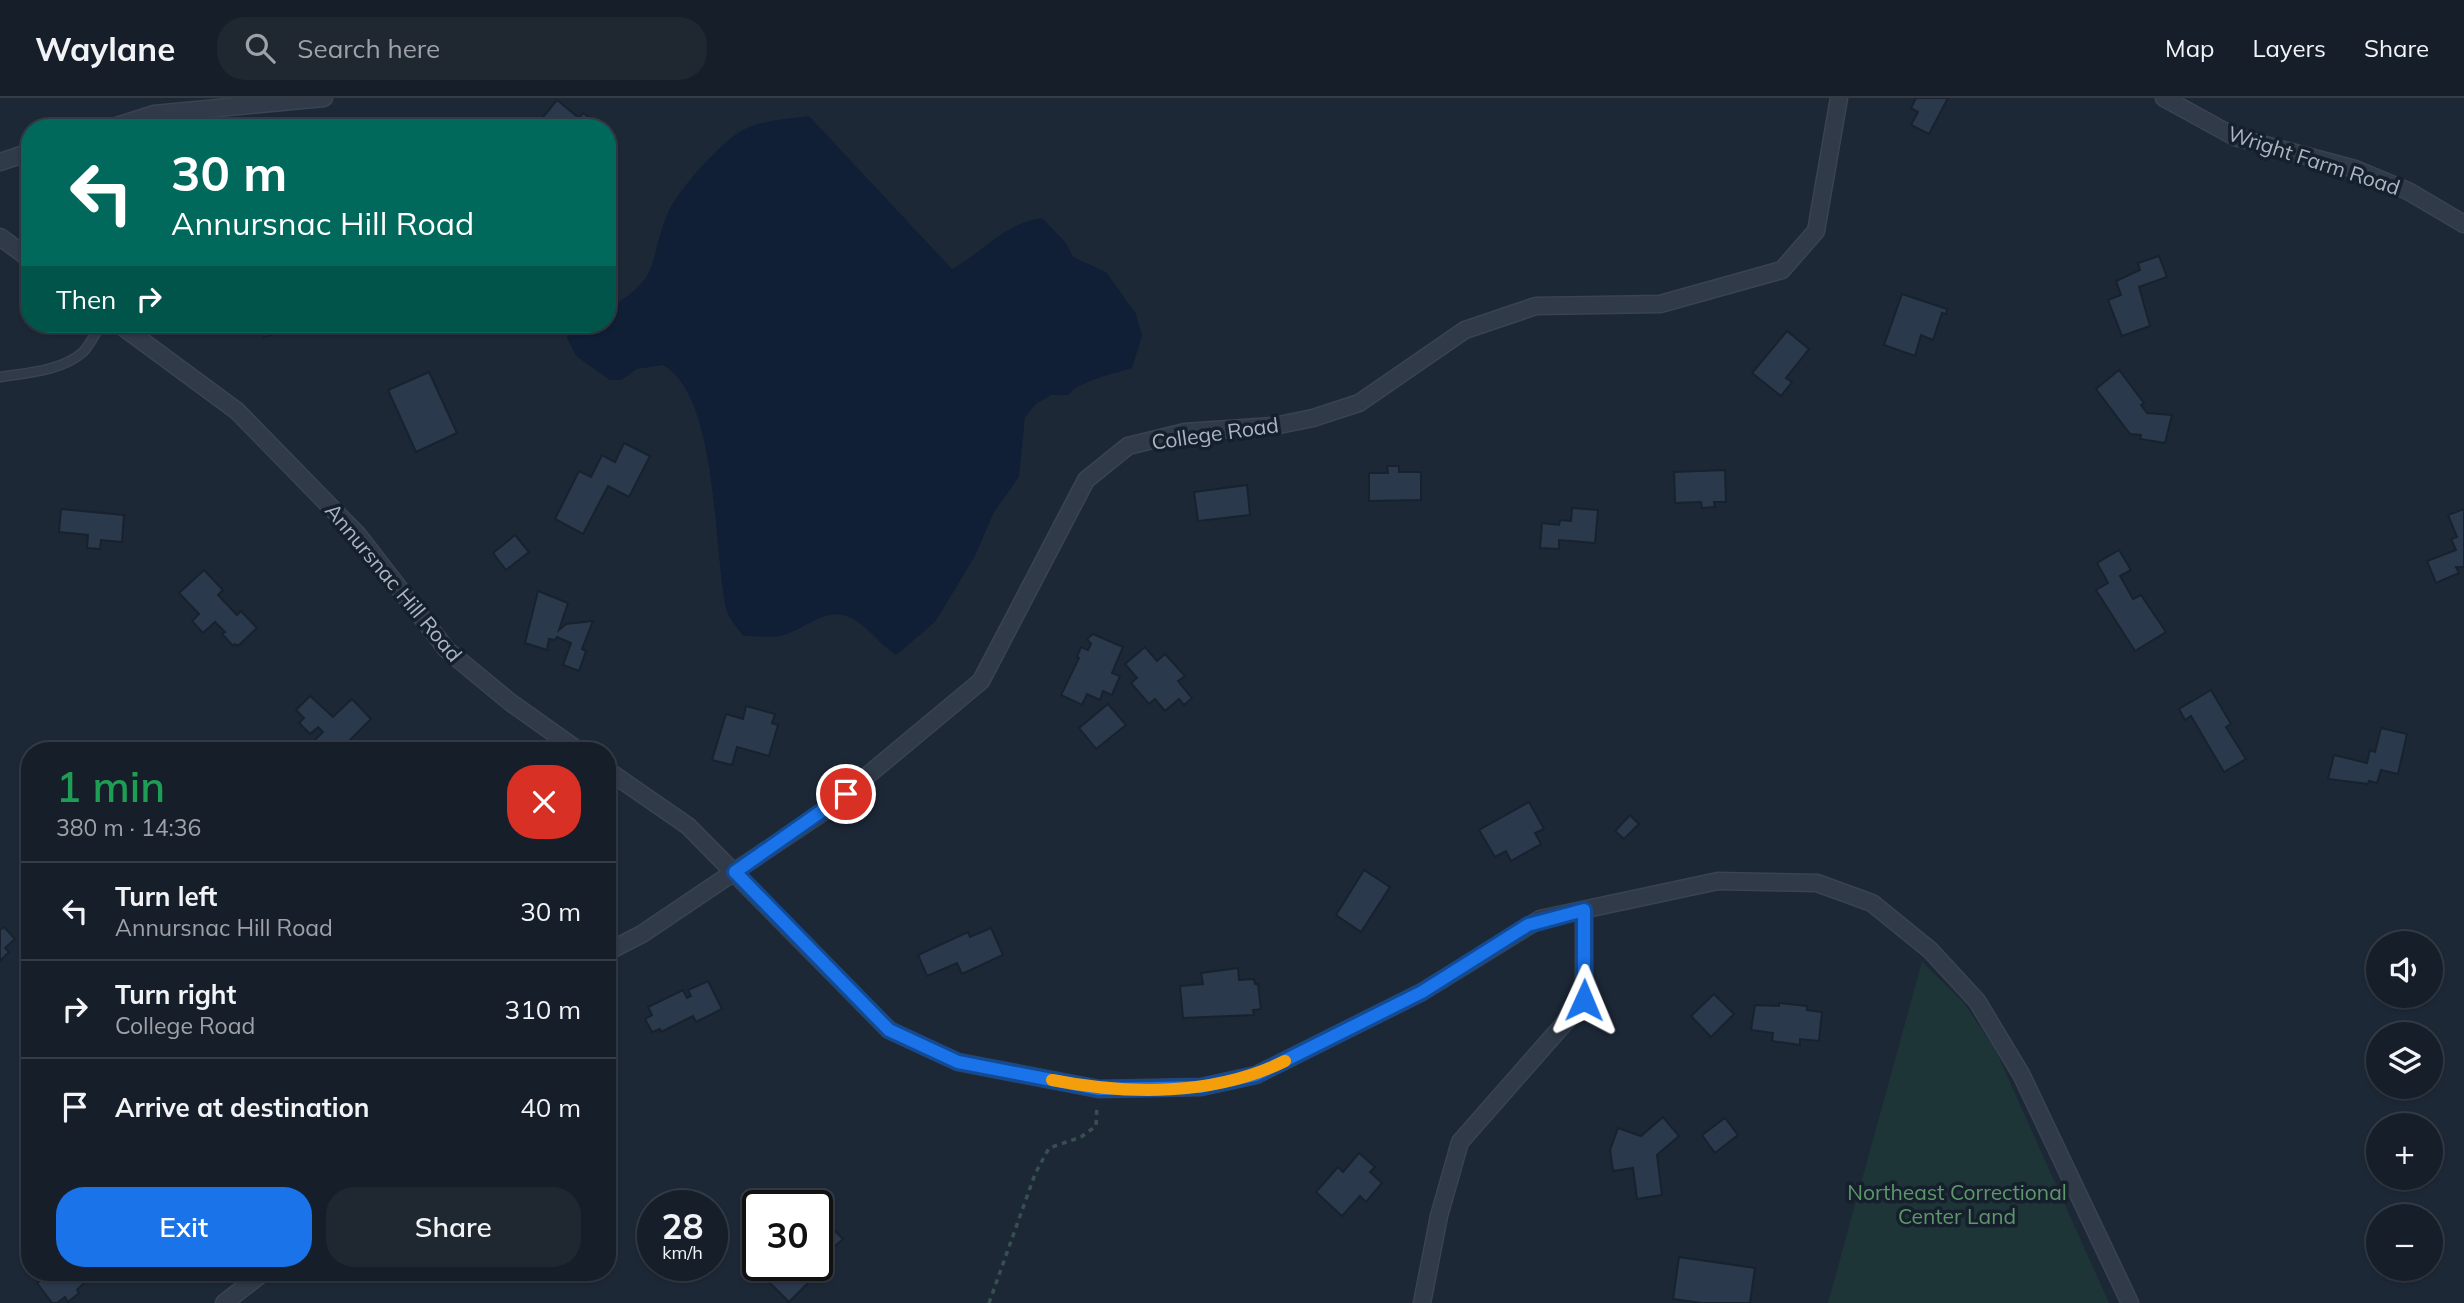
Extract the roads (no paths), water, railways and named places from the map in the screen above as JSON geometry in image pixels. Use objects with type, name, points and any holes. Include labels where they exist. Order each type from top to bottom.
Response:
[{"type":"street","points":[[138,119],[154,114],[324,98]]},
{"type":"street","name":"College Road","points":[[616,947],[642,934],[827,810],[981,681],[1086,480],[1128,446],[1185,432],[1274,426],[1313,418],[1359,403],[1465,330],[1536,306],[1660,304],[1783,270],[1816,232],[1839,98]]},
{"type":"street","name":"Wright Farm Road","points":[[2164,98],[2235,137],[2355,169],[2408,191],[2464,224]]},
{"type":"street","points":[[0,162],[21,155]]},
{"type":"street","points":[[0,237],[21,252]]},
{"type":"street","name":"Annursnac Hill Road","points":[[131,333],[237,411],[378,558],[447,650],[510,702],[566,742]]},
{"type":"street","points":[[616,776],[688,826],[889,1030],[958,1062],[1099,1089],[1201,1087],[1256,1075],[1422,992],[1528,925],[1718,881],[1817,883],[1872,903],[1930,950],[1977,1001],[2021,1074],[2130,1303]]},
{"type":"street","points":[[1422,1303],[1439,1216],[1460,1142],[1584,1000],[1584,910]]},
{"type":"street","points":[[225,1303],[253,1281]]},
{"type":"lane","points":[[0,377],[48,369],[84,351],[95,333]]},
{"type":"water","points":[[809,116],[952,269],[1005,232],[1042,218],[1066,243],[1073,257],[1106,272],[1136,314],[1142,336],[1132,368],[1088,382],[1069,395],[1051,395],[1036,404],[1025,417],[1019,477],[994,512],[975,556],[935,622],[896,655],[861,624],[835,614],[780,636],[743,636],[726,608],[711,476],[704,440],[695,408],[681,382],[663,365],[637,369],[621,380],[610,380],[576,356],[567,338],[568,333],[616,333],[616,304],[645,279],[667,215],[689,181],[732,137],[757,124]]},
{"type":"park label","name":"Northeast Correctional Center Land","points":[[1957,1204]]}]
